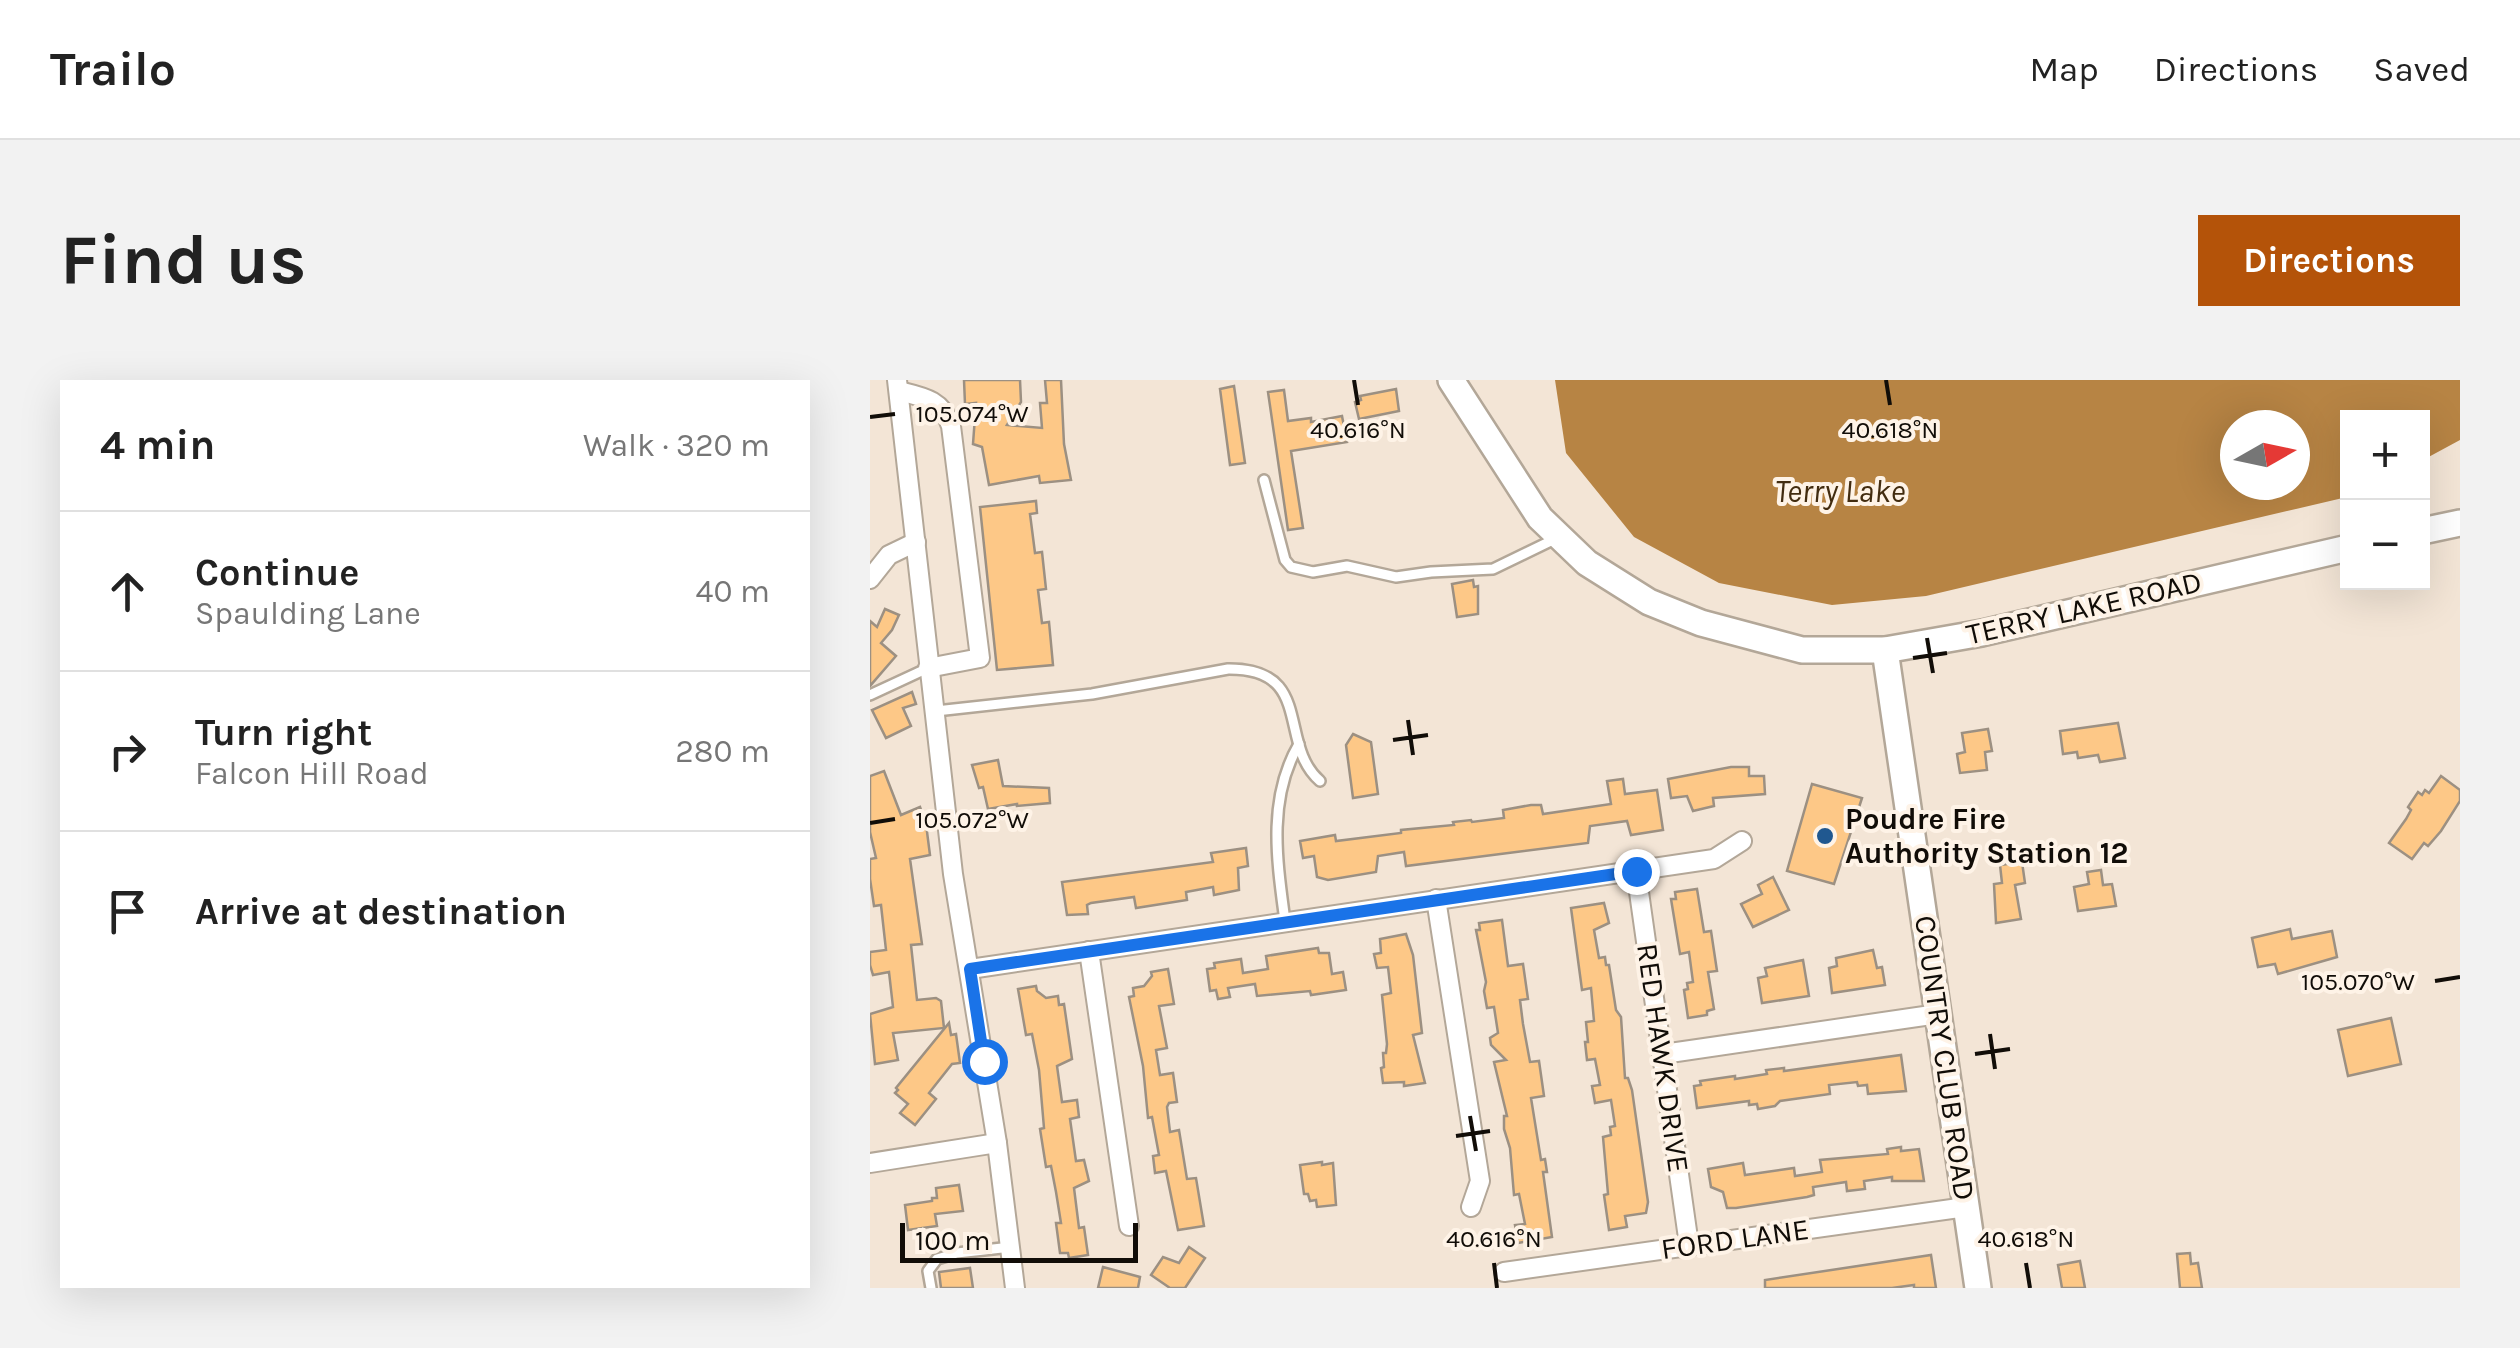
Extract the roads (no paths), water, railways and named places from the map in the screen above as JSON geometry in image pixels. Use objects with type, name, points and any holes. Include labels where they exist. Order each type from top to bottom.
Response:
[{"type":"main road","name":"TERRY LAKE ROAD","points":[[1451,380],[1540,518],[1587,563],[1649,602],[1701,623],[1802,650],[1885,650],[1982,633],[2340,550]]},
{"type":"main road","points":[[2430,529],[2460,523]]},
{"type":"main road","name":"COUNTRY CLUB ROAD","points":[[1885,650],[1978,1288]]},
{"type":"street","points":[[928,668],[980,658],[952,426],[941,406],[898,386],[928,668],[952,874],[997,1143],[1015,1288]]},
{"type":"street","points":[[870,579],[889,555],[916,542]]},
{"type":"street","points":[[970,969],[1714,859],[1742,841]]},
{"type":"street","name":"RED HAWK DRIVE","points":[[1636,871],[1689,1245]]},
{"type":"street","points":[[1436,899],[1480,1181],[1472,1208]]},
{"type":"street","points":[[1089,950],[1129,1226]]},
{"type":"street","points":[[1662,1054],[1938,1014]]},
{"type":"street","points":[[870,1163],[997,1143]]},
{"type":"street","name":"FORD LANE","points":[[1504,1272],[1966,1207]]},
{"type":"lane","points":[[1264,480],[1285,560],[1292,567],[1313,572],[1348,566],[1396,577],[1493,569],[1559,536]]},
{"type":"lane","points":[[870,695],[928,668]]},
{"type":"lane","points":[[933,712],[1092,694],[1228,669],[1248,669],[1264,674],[1293,710],[1307,770],[1320,781]]},
{"type":"lane","points":[[1286,922],[1278,862],[1279,792],[1287,764],[1299,744]]},
{"type":"lane","points":[[931,1288],[928,1272],[938,1259],[1011,1247]]},
{"type":"water","name":"Terry Lake","points":[[1555,380],[2460,380],[2460,440],[2430,456],[2430,410],[2340,410],[2340,499],[1926,596],[1832,605],[1719,583],[1634,537],[1566,453]]},
{"type":"place","name":"Poudre Fire Authority Station 12","points":[[1825,836]]}]
